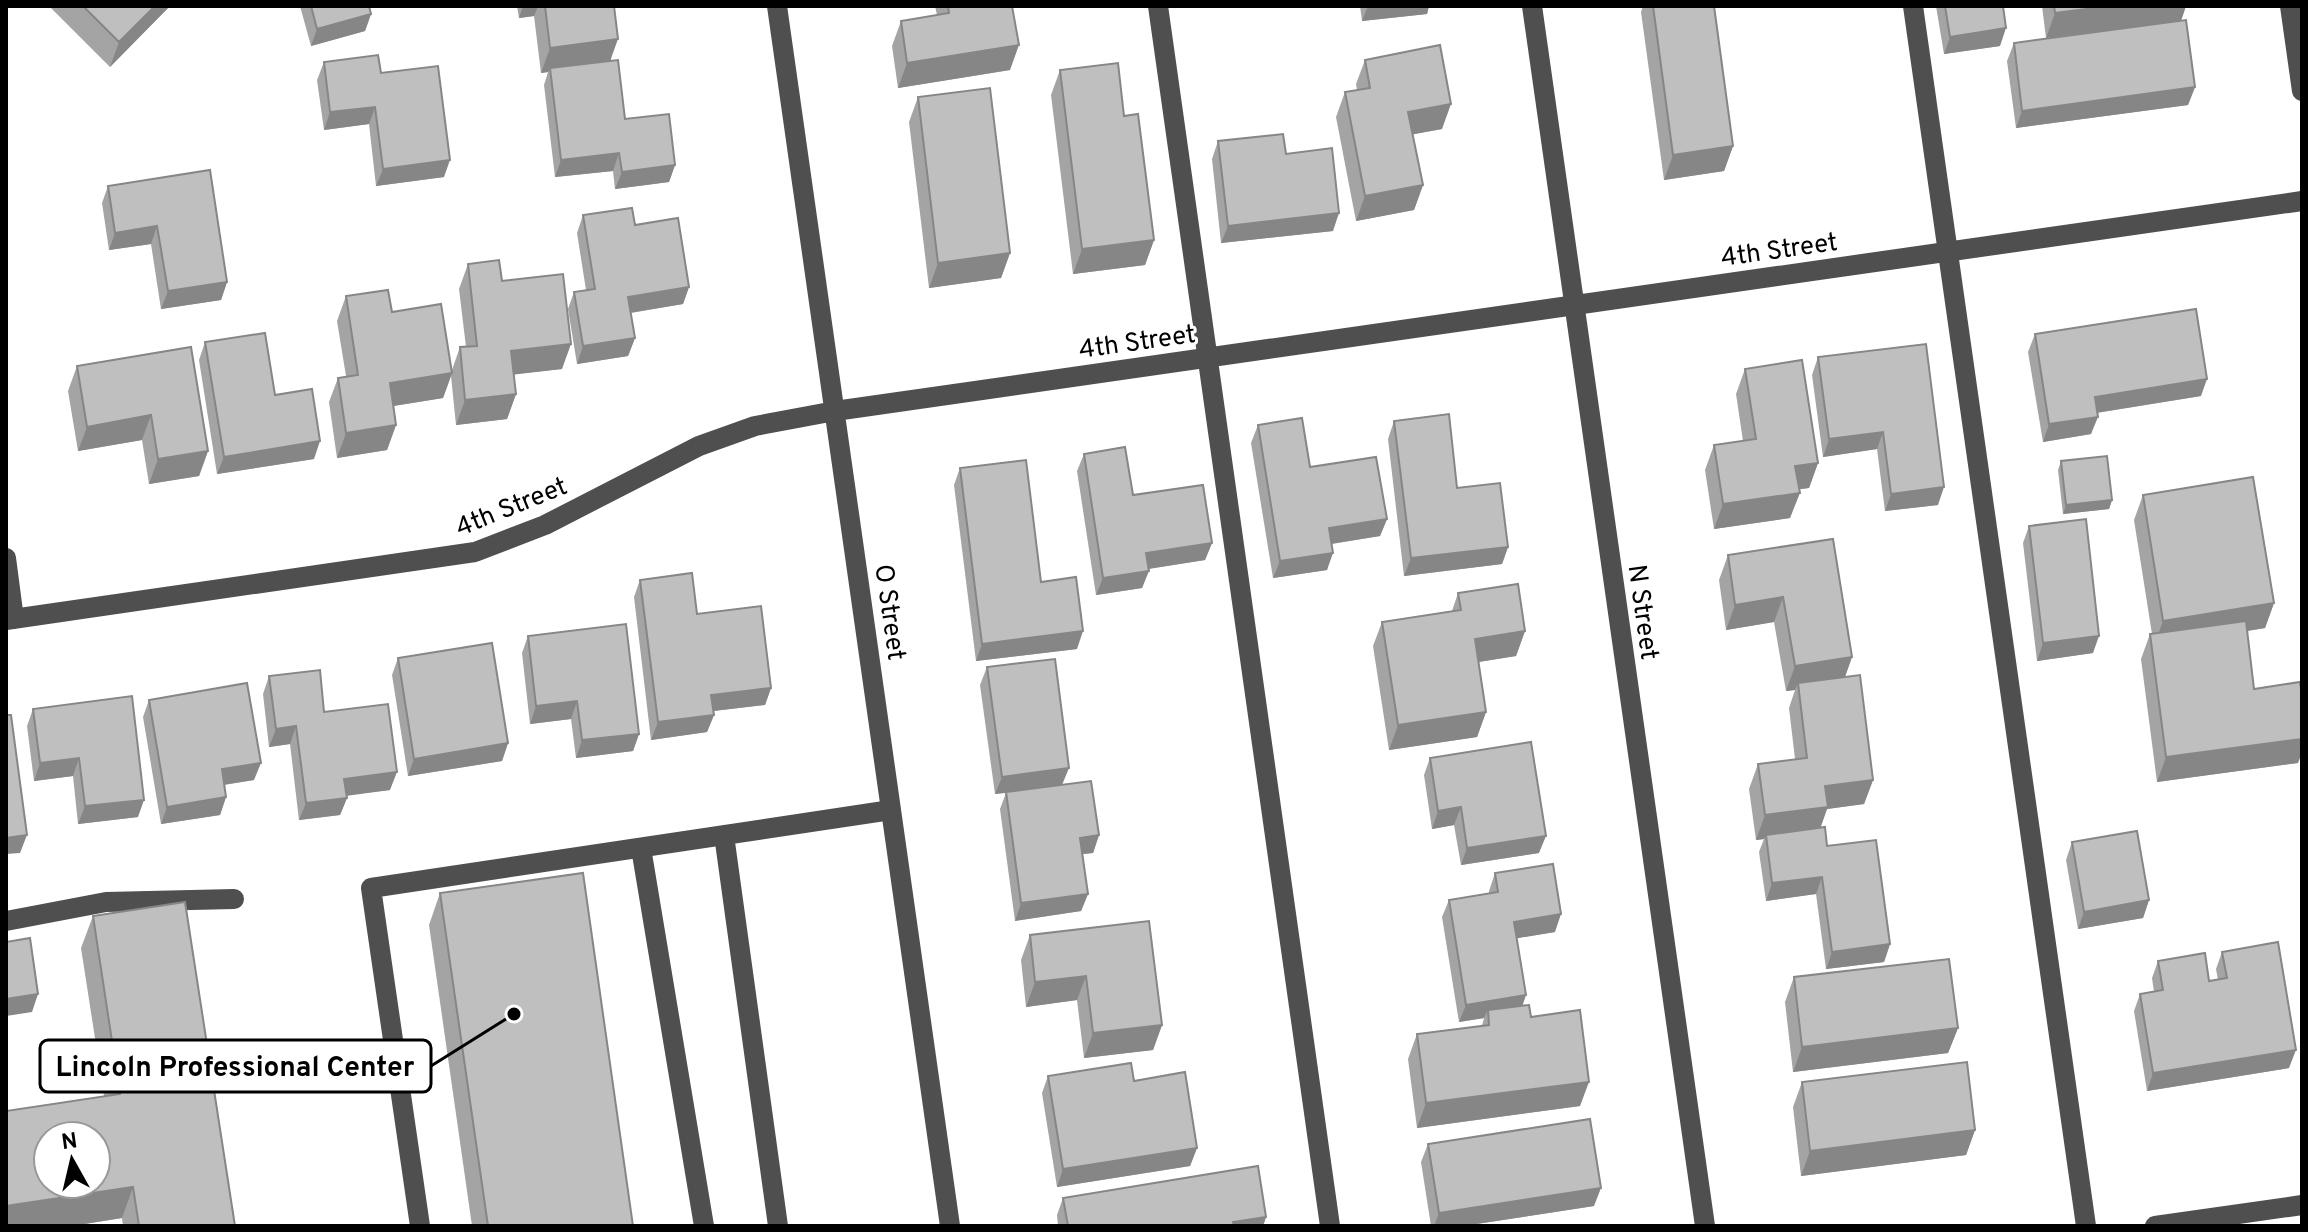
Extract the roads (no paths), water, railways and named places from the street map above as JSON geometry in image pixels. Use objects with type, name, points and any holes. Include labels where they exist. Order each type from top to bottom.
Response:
[{"type":"street","name":"O Street","points":[[777,6],[950,1226]]},
{"type":"street","points":[[1158,6],[1330,1226]]},
{"type":"street","name":"N Street","points":[[1532,6],[1705,1226]]},
{"type":"street","points":[[1913,6],[2086,1226]]},
{"type":"street","points":[[2290,6],[2302,91]]},
{"type":"street","name":"4th Street","points":[[10,619],[475,552],[545,525],[699,446],[755,426],[835,411],[2302,201]]},
{"type":"street","points":[[6,558],[10,619]]},
{"type":"street","points":[[420,1226],[371,888],[891,810]]},
{"type":"street","points":[[724,835],[778,1226]]},
{"type":"street","points":[[641,848],[704,1226]]},
{"type":"street","points":[[6,921],[106,902],[234,899]]},
{"type":"street","points":[[2155,1226],[2302,1205]]},
{"type":"place","name":"Lincoln Professional Center","points":[[514,1014]]}]
